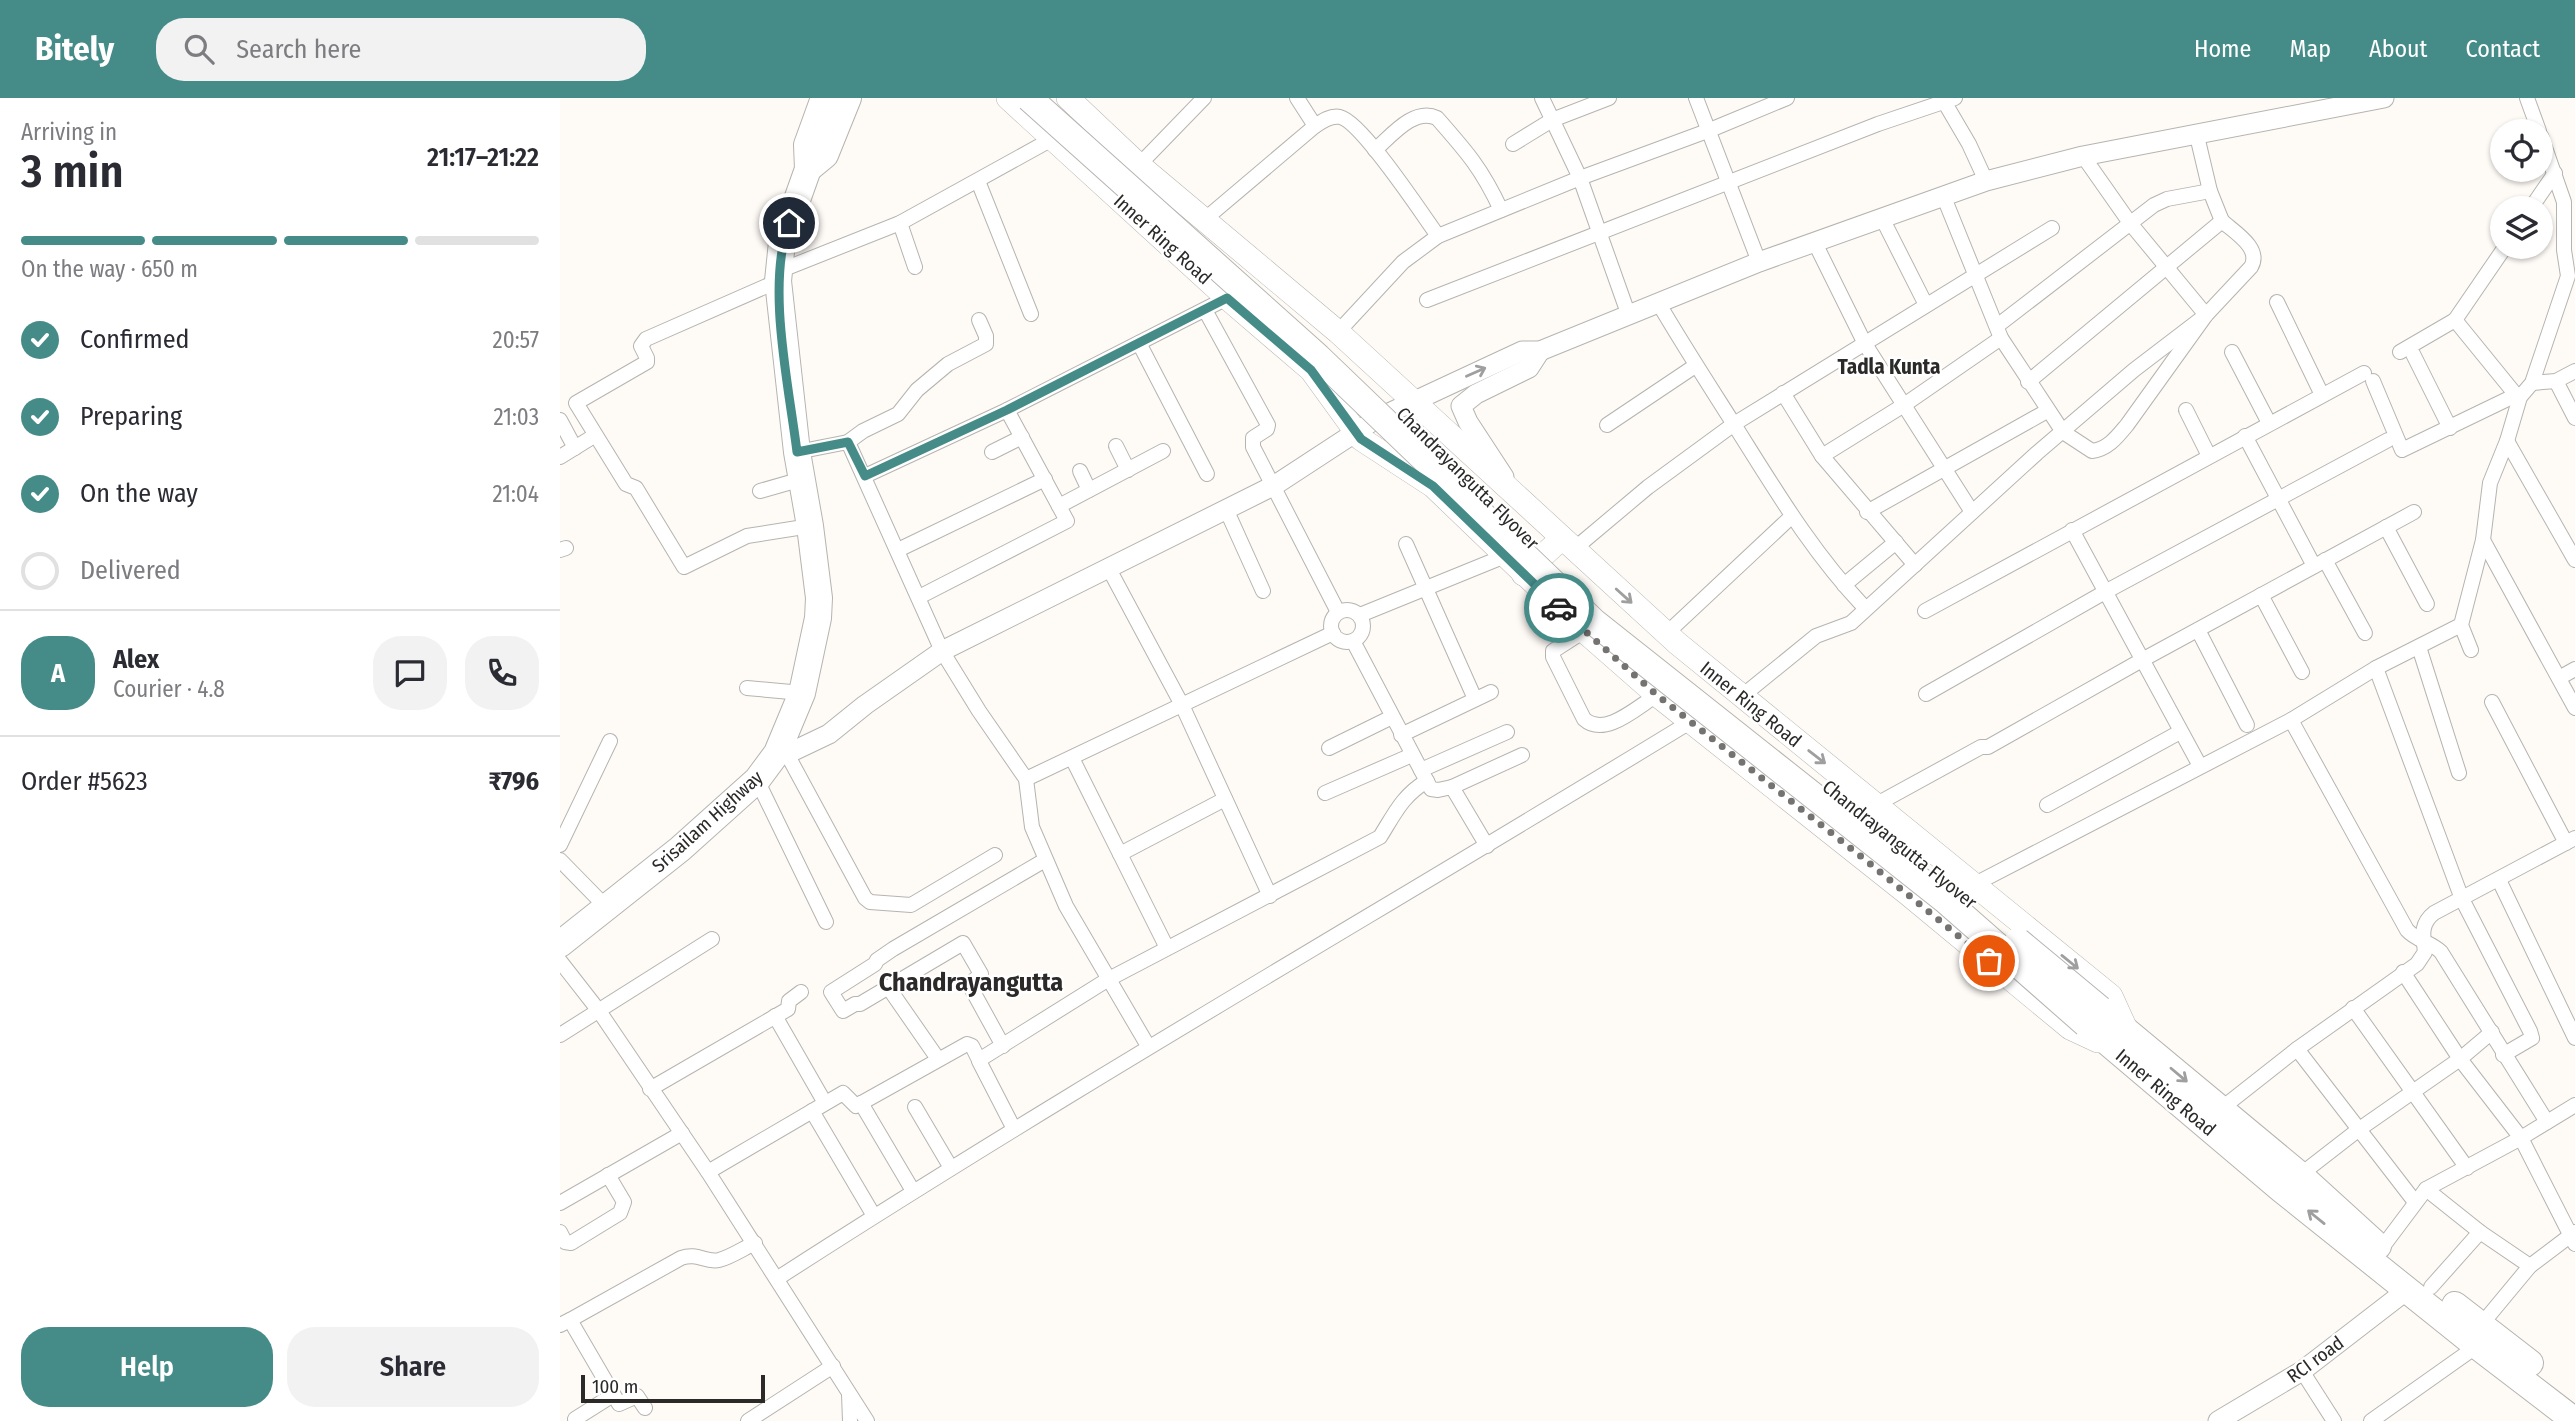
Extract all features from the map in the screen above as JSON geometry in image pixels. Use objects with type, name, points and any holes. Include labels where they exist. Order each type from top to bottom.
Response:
[{"type":"highway","points":[[808,169],[807,145],[824,98]]},
{"type":"highway","points":[[808,169],[825,155],[848,98]]},
{"type":"highway","name":"Chandrayangutta Flyover","points":[[1029,98],[1318,356],[1594,622],[1655,673],[2093,1016]]},
{"type":"highway","name":"Chandrayangutta Flyover","points":[[1048,98],[1135,177],[1329,342],[1603,609],[1729,711],[1885,831],[2120,1039]]},
{"type":"highway","name":"Srisailam Highway","points":[[560,944],[680,849],[757,780],[782,753],[802,693],[818,618],[819,598],[797,452],[778,276],[782,242],[808,169]]},
{"type":"highway","name":"Inner Ring Road","points":[[2120,1039],[2479,1336],[2575,1421]]},
{"type":"highway","name":"Inner Ring Road","points":[[2212,1117],[2300,1175],[2381,1249],[2419,1288]]},
{"type":"highway","name":"Inner Ring Road","points":[[2479,1336],[2575,1399]]},
{"type":"main road","name":"Inner Ring Road","points":[[1008,98],[1227,298],[1311,370],[1361,439],[1433,486],[1584,631],[1657,695],[1908,894],[2070,1028],[2120,1039],[2111,996],[1881,807],[1741,698],[1666,634],[1338,332],[1139,165],[1068,98]]},
{"type":"main road","points":[[782,753],[829,734],[942,650],[1275,485],[1332,450],[1355,431],[1413,400],[1522,351],[1540,351],[1759,262],[1986,181],[2083,156],[2384,98]]},
{"type":"main road","points":[[1523,574],[1562,540],[1548,518],[1503,476],[1468,422],[1461,406],[1476,394],[1530,368],[1540,351]]},
{"type":"main road","name":"RCI road","points":[[2218,1421],[2302,1371],[2419,1288]]},
{"type":"street","points":[[1139,165],[1204,98]]},
{"type":"street","points":[[1298,98],[1315,126]]},
{"type":"street","points":[[1542,98],[1580,178],[1629,316]]},
{"type":"street","points":[[1513,144],[1552,120],[1609,98]]},
{"type":"street","points":[[1696,98],[1759,262]]},
{"type":"street","points":[[1338,332],[1403,262],[1438,236],[1787,98]]},
{"type":"street","points":[[2527,98],[2535,119]]},
{"type":"street","points":[[1427,300],[1947,99],[1986,181]]},
{"type":"street","points":[[1374,150],[1416,117],[1423,115],[1437,118],[1480,169],[1502,210]]},
{"type":"street","points":[[1204,220],[1315,126],[1338,116],[1348,120],[1374,150],[1438,236]]},
{"type":"street","points":[[1741,698],[1816,636],[1846,626],[2037,453],[2134,370],[2206,315],[2234,288],[2255,261],[2253,252],[2222,221],[2210,191],[2197,135]]},
{"type":"street","points":[[810,526],[747,536],[684,567],[636,488],[626,484],[576,403],[647,362],[641,346],[646,339],[778,276],[900,223],[1052,139]]},
{"type":"street","points":[[2083,156],[2130,223],[2206,315]]},
{"type":"street","points":[[1925,611],[2322,395],[2369,377],[2402,450],[2518,396],[2532,383],[2572,283],[2564,250],[2569,199],[2553,168]]},
{"type":"street","points":[[2539,196],[2555,173]]},
{"type":"street","points":[[978,181],[1031,314]]},
{"type":"street","points":[[1822,456],[1904,405],[1999,332],[2154,205],[2167,199],[2210,191]]},
{"type":"street","points":[[1943,195],[1999,332],[2028,382],[2063,432],[2092,451],[2114,441],[2206,315]]},
{"type":"street","points":[[1881,218],[1926,305]]},
{"type":"street","points":[[2028,382],[2222,221]]},
{"type":"street","points":[[900,223],[915,267]]},
{"type":"street","points":[[1562,540],[1648,486],[1734,424],[2052,228]]},
{"type":"street","points":[[1815,243],[1865,344],[1972,512]]},
{"type":"street","points":[[2450,428],[2407,353],[2455,320],[2497,259]]},
{"type":"street","points":[[865,476],[1007,410],[1227,298]]},
{"type":"street","points":[[2277,302],[2322,395]]},
{"type":"street","points":[[1659,303],[1695,366],[1791,517],[1865,608]]},
{"type":"street","points":[[1205,310],[1268,425],[1267,429],[1252,441],[1338,612]]},
{"type":"street","points":[[797,452],[848,442],[863,431],[898,414],[917,390],[947,363],[986,344],[986,336],[979,320]]},
{"type":"street","points":[[2455,320],[2518,396]]},
{"type":"street","points":[[1139,343],[1207,474]]},
{"type":"street","points":[[2232,352],[2269,423]]},
{"type":"street","points":[[1607,425],[1695,366]]},
{"type":"street","points":[[2532,383],[2556,381],[2575,371]]},
{"type":"street","points":[[2556,381],[2575,418]]},
{"type":"street","points":[[1783,393],[1822,456],[1867,512],[1915,565]]},
{"type":"street","points":[[2472,650],[2461,625],[2483,540],[2490,483],[2507,441],[2518,396]]},
{"type":"street","points":[[919,597],[1066,522],[1007,410]]},
{"type":"street","points":[[2186,410],[2209,456]]},
{"type":"street","points":[[1867,512],[2047,411]]},
{"type":"street","points":[[560,420],[575,448]]},
{"type":"street","points":[[560,457],[594,436]]},
{"type":"street","points":[[2245,436],[2278,499],[2365,633]]},
{"type":"street","points":[[992,452],[1021,437]]},
{"type":"street","points":[[1926,694],[2105,592],[2388,440]]},
{"type":"street","points":[[2507,441],[2575,560]]},
{"type":"street","points":[[848,442],[942,650],[979,711],[1026,779],[1032,827],[1066,906],[1147,1046]]},
{"type":"street","points":[[1115,446],[1128,470]]},
{"type":"street","points":[[1059,506],[1163,451]]},
{"type":"street","points":[[1080,471],[1089,490]]},
{"type":"street","points":[[760,491],[802,479]]},
{"type":"street","points":[[898,550],[1045,479]]},
{"type":"street","points":[[1226,509],[1263,591]]},
{"type":"street","points":[[1881,807],[1981,747],[1989,747],[2142,660],[2414,512]]},
{"type":"street","points":[[1666,634],[1791,517]]},
{"type":"street","points":[[2386,527],[2427,604]]},
{"type":"street","points":[[2072,530],[2200,766]]},
{"type":"street","points":[[2483,540],[2575,708]]},
{"type":"street","points":[[1844,585],[1896,542]]},
{"type":"street","points":[[1406,544],[1475,699]]},
{"type":"street","points":[[1360,615],[1505,556]]},
{"type":"street","points":[[1108,567],[1182,705],[1270,896]]},
{"type":"street","points":[[2261,595],[2302,671]]},
{"type":"street","points":[[1338,612],[1352,610],[1360,615],[1363,630],[1353,641]]},
{"type":"street","points":[[1338,612],[1331,624],[1333,633],[1339,640],[1353,641]]},
{"type":"street","points":[[1975,884],[2291,720],[2376,668],[2461,625]]},
{"type":"street","points":[[2198,630],[2247,725]]},
{"type":"street","points":[[1584,631],[1558,646],[1553,651],[1553,657],[1584,719],[1591,726],[1610,724],[1657,695]]},
{"type":"street","points":[[1026,779],[1333,633]]},
{"type":"street","points":[[1353,641],[1401,735],[1434,790],[1452,787],[1522,755]]},
{"type":"street","points":[[2419,647],[2459,774]]},
{"type":"street","points":[[2376,668],[2462,899],[2530,1031],[2532,1038],[2503,1055]]},
{"type":"street","points":[[2559,678],[2575,669]]},
{"type":"street","points":[[747,688],[802,693]]},
{"type":"street","points":[[1401,735],[1490,692]]},
{"type":"street","points":[[2212,1117],[2297,1049],[2424,957],[2423,927],[2426,919],[2571,840],[2492,702]]},
{"type":"street","points":[[1329,748],[1392,717]]},
{"type":"street","points":[[2291,720],[2407,930],[2424,942],[2434,944],[2441,952],[2547,1122]]},
{"type":"street","points":[[778,1278],[1147,1046],[1487,846],[1690,722]]},
{"type":"street","points":[[979,1060],[1107,980],[1380,836],[1404,798],[1424,776],[1507,732]]},
{"type":"street","points":[[2047,805],[2180,732]]},
{"type":"street","points":[[562,836],[610,741]]},
{"type":"street","points":[[782,753],[865,898],[870,902],[911,905],[995,855]]},
{"type":"street","points":[[1325,793],[1412,755]]},
{"type":"street","points":[[1072,758],[1167,948]]},
{"type":"street","points":[[757,780],[826,922]]},
{"type":"street","points":[[1452,787],[1487,846]]},
{"type":"street","points":[[1120,854],[1225,799]]},
{"type":"street","points":[[560,860],[607,908]]},
{"type":"street","points":[[1003,1046],[971,986],[981,974],[963,943],[842,1012],[830,994],[893,949],[1045,860]]},
{"type":"street","points":[[2499,880],[2575,1038]]},
{"type":"street","points":[[560,1035],[712,939]]},
{"type":"street","points":[[560,961],[682,1133],[778,1278],[867,1421]]},
{"type":"street","points":[[2371,1421],[2479,1336],[2530,1266],[2573,1237],[2521,1138],[2460,1059],[2403,972]]},
{"type":"street","points":[[888,987],[938,1059]]},
{"type":"street","points":[[650,1089],[788,1009],[789,1001],[801,992]]},
{"type":"street","points":[[2353,1008],[2467,1168]]},
{"type":"street","points":[[775,1016],[874,1216]]},
{"type":"street","points":[[2300,1175],[2358,1130],[2460,1059],[2492,1032]]},
{"type":"street","points":[[708,1172],[845,1093],[854,1106],[967,1044],[972,1046],[1014,1129]]},
{"type":"street","points":[[2297,1049],[2415,1202]]},
{"type":"street","points":[[861,1103],[914,1191]]},
{"type":"street","points":[[2381,1249],[2426,1189],[2521,1138],[2575,1105]]},
{"type":"street","points":[[915,1107],[951,1168]]},
{"type":"street","points":[[560,1203],[682,1133]]},
{"type":"street","points":[[560,1232],[565,1241],[571,1243],[620,1213],[624,1202],[608,1175]]},
{"type":"street","points":[[2426,1189],[2480,1232],[2530,1266]]},
{"type":"street","points":[[2419,1288],[2480,1232]]},
{"type":"street","points":[[645,1408],[639,1396],[620,1405],[565,1322],[681,1258],[695,1255],[708,1260],[719,1260],[755,1243]]},
{"type":"street","points":[[748,1421],[833,1366]]},
{"type":"street","points":[[2302,1371],[2334,1421]]},
{"type":"street","points":[[849,1393],[850,1421]]},
{"type":"street","points":[[575,1419],[613,1395]]},
{"type":"way so far","points":[[1559,608],[1657,695],[1989,961]]},
{"type":"district","name":"Tadla Kunta","points":[[1889,367]]},
{"type":"district","name":"Chandrayangutta","points":[[971,982]]},
{"type":"route","points":[[789,223],[782,242],[778,281],[797,452],[848,442],[865,476],[1007,410],[1227,298],[1311,370],[1361,439],[1433,486],[1559,608]]}]
